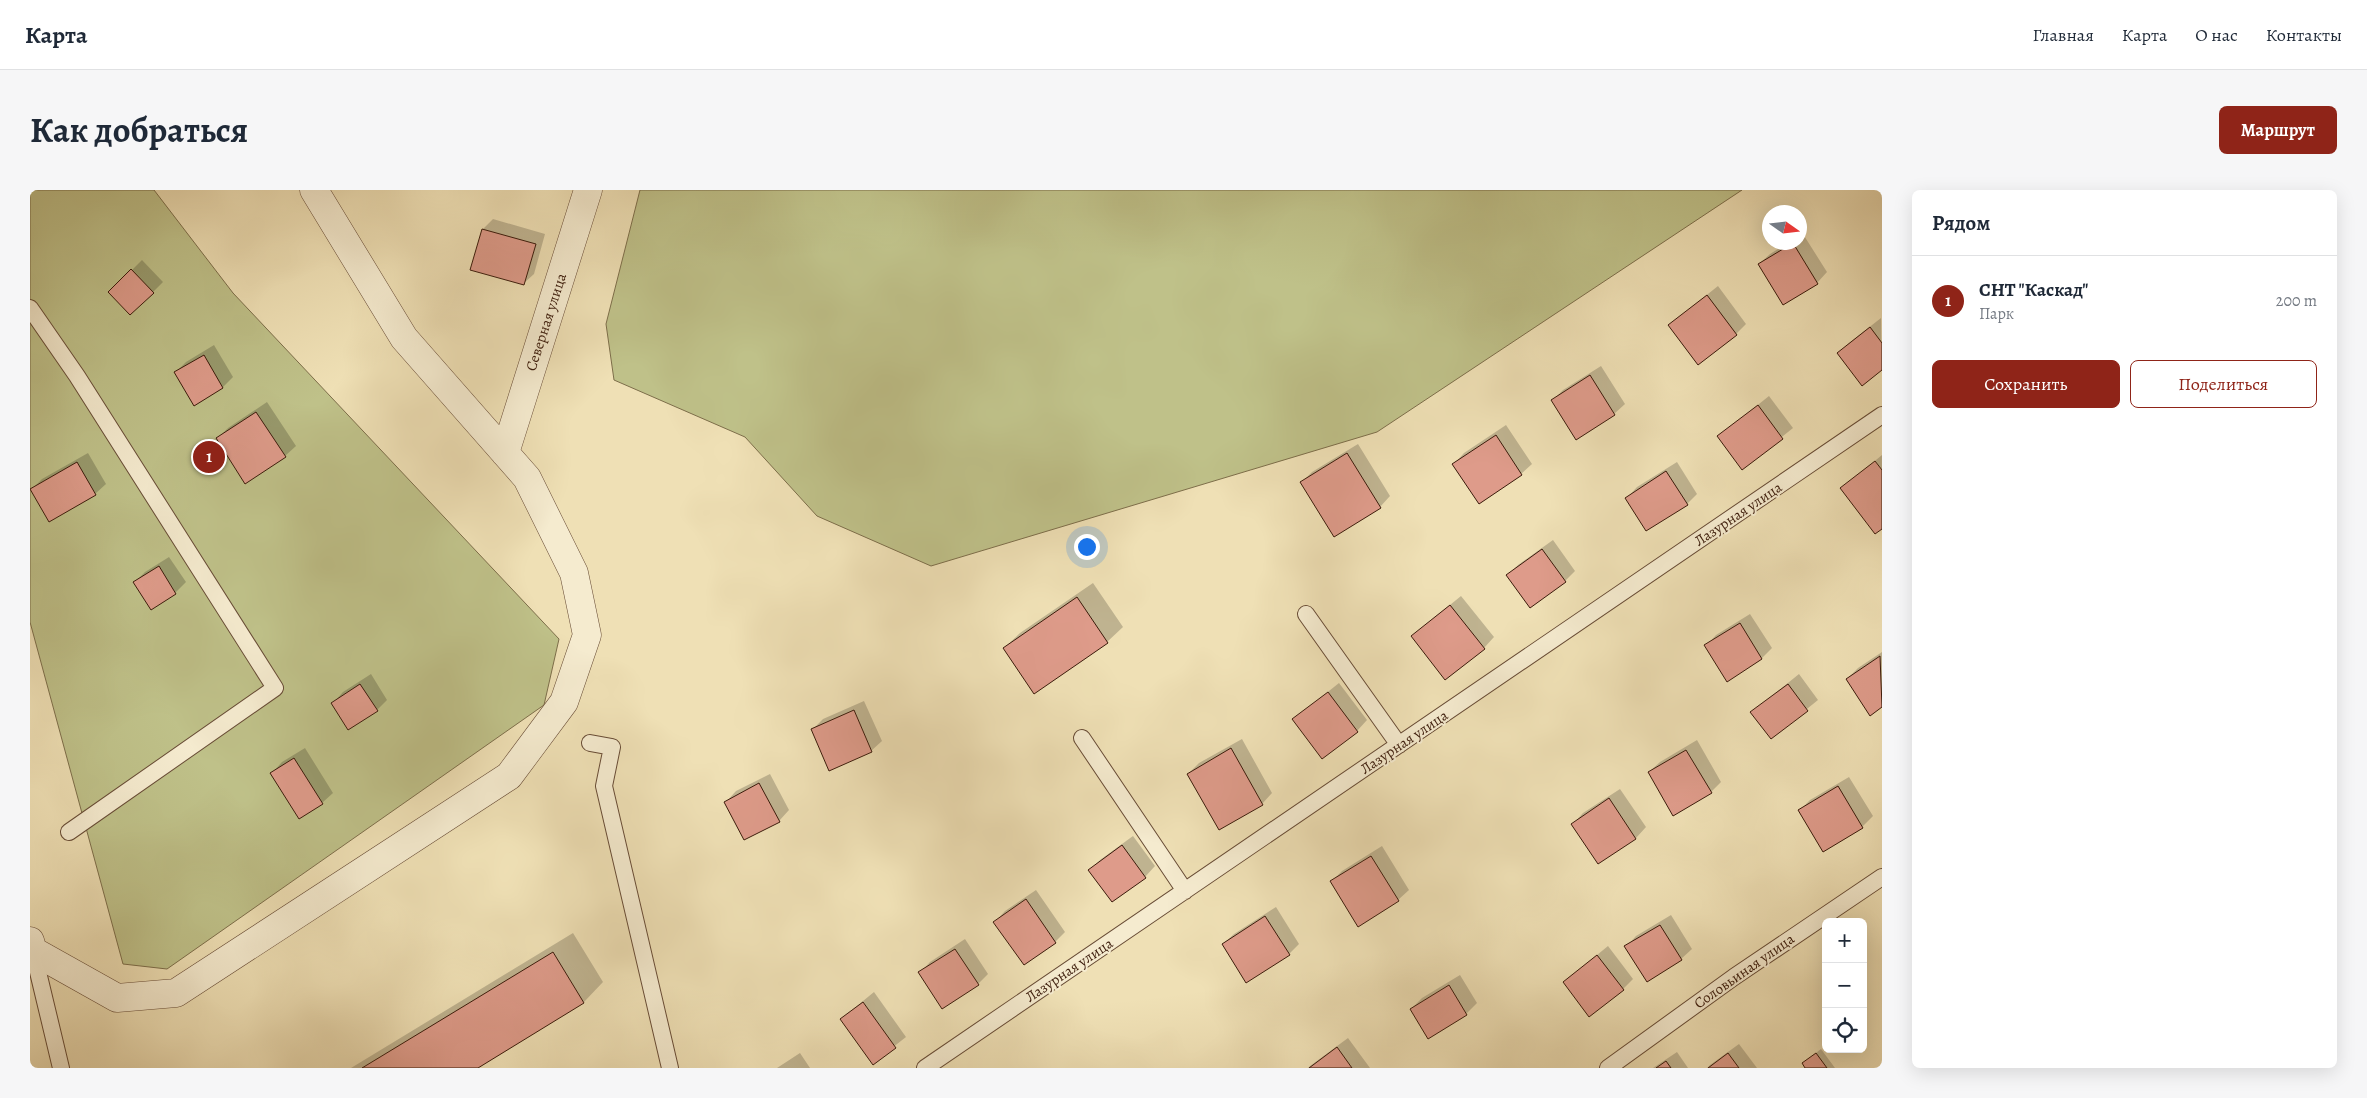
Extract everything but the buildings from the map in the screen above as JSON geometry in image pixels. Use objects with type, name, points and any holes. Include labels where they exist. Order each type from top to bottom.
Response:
[{"type":"street","points":[[31,946],[117,998],[176,993],[509,776],[564,702],[588,634],[574,573],[527,478],[404,338],[314,190]]},
{"type":"street","name":"Северная улица","points":[[505,453],[588,190]]},
{"type":"lane","points":[[30,308],[77,376],[276,688],[69,832]]},
{"type":"lane","name":"Лазурная улица","points":[[925,1068],[1882,415]]},
{"type":"lane","points":[[1306,614],[1399,745]]},
{"type":"lane","points":[[1082,738],[1185,891]]},
{"type":"lane","points":[[590,743],[612,747],[604,786],[670,1068]]},
{"type":"lane","name":"Соловьиная улица","points":[[1608,1068],[1734,977],[1882,877]]},
{"type":"lane","points":[[31,946],[49,1011],[61,1068]]},
{"type":"green space","points":[[30,190],[154,190],[233,293],[559,639],[544,705],[167,969],[123,964],[30,622]]},
{"type":"green space","points":[[640,190],[1742,190],[1377,432],[931,566],[817,516],[745,437],[614,380],[606,324]]},
{"type":"place","name":"СНТ \"Каскад\"","points":[[209,457]]}]
